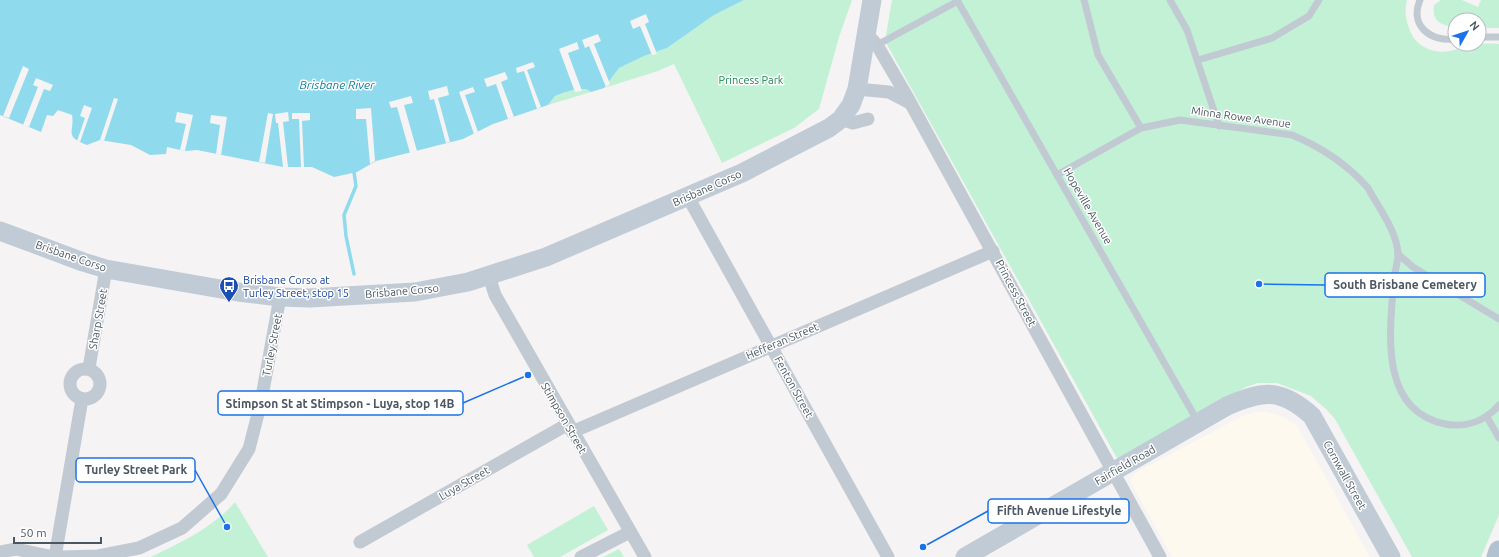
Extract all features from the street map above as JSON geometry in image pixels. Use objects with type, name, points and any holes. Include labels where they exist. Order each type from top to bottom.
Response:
[{"type":"main road","points":[[1497,557],[1499,551]]},
{"type":"street","points":[[835,124],[851,105],[857,90],[872,39],[872,0]]},
{"type":"street","name":"Princess Street","points":[[872,39],[910,103],[993,251],[1160,557]]},
{"type":"street","points":[[857,90],[889,92],[910,103]]},
{"type":"street","points":[[835,124],[853,123],[868,119]]},
{"type":"street","name":"Brisbane Corso","points":[[0,231],[106,269],[186,284],[280,297],[310,298],[415,292],[489,276],[546,257],[742,173],[835,124]]},
{"type":"street","name":"Fenton Street","points":[[688,197],[888,557]]},
{"type":"street","name":"Hefferan Street","points":[[570,428],[771,346],[993,251]]},
{"type":"street","name":"Sharp Street","points":[[89,368],[106,269]]},
{"type":"street","name":"Stimpson Street","points":[[489,276],[495,295],[645,557]]},
{"type":"street","name":"Turley Street","points":[[62,557],[98,556],[139,548],[182,528],[221,494],[249,449],[261,402],[280,297]]},
{"type":"street","points":[[89,368],[99,377],[100,386],[95,395],[82,399],[73,392],[70,382],[75,372],[89,368]]},
{"type":"street","name":"Fairfield Road","points":[[965,557],[1114,473],[1227,406],[1256,394],[1278,395],[1291,400]]},
{"type":"street","points":[[0,552],[16,549],[54,557],[82,399]]},
{"type":"street","name":"Cornwall Street","points":[[1291,400],[1309,414],[1317,423],[1391,557]]},
{"type":"street","name":"Luya Street","points":[[360,542],[570,428]]},
{"type":"street","points":[[580,557],[630,532]]},
{"type":"lane","points":[[872,39],[957,0]]},
{"type":"lane","name":"Hopeville Avenue","points":[[957,0],[1198,422]]},
{"type":"lane","points":[[1084,0],[1099,57],[1141,128]]},
{"type":"lane","points":[[1170,0],[1188,30],[1219,126]]},
{"type":"lane","points":[[1198,60],[1272,38],[1309,16],[1318,0]]},
{"type":"lane","points":[[1420,0],[1417,7],[1418,15],[1424,30],[1435,38],[1447,39]]},
{"type":"lane","points":[[1487,37],[1499,36]]},
{"type":"lane","name":"Minna Rowe Avenue","points":[[1058,175],[1141,128],[1180,120],[1292,134],[1331,155],[1368,188],[1393,235],[1398,254],[1394,276],[1392,361],[1400,393],[1411,408],[1432,421],[1462,426],[1487,417],[1499,405]]},
{"type":"lane","points":[[1398,254],[1414,267],[1499,319]]},
{"type":"lane","points":[[1487,417],[1499,438]]},
{"type":"shaded area","points":[[1261,411],[1279,415],[1296,424],[1370,557],[1172,557],[1130,481],[1135,473],[1244,415]]},
{"type":"green space","name":"Princess Park","points":[[744,0],[852,0],[839,37],[819,109],[794,128],[722,163],[674,64],[658,71],[604,88],[619,68],[644,56],[667,48],[714,15]]},
{"type":"green space","points":[[892,0],[1407,0],[1406,13],[1409,29],[1418,43],[1428,49],[1439,52],[1487,52],[1487,44],[1499,44],[1499,515],[1481,557],[1412,557],[1335,419],[1311,396],[1277,383],[1258,383],[1246,387],[1118,460],[885,41]]},
{"type":"green space","points":[[1441,0],[1462,0],[1478,7],[1481,0],[1499,0],[1499,28],[1487,28],[1487,12],[1447,12],[1447,25],[1445,25],[1438,21],[1434,15],[1434,5]]},
{"type":"green space","points":[[577,89],[586,89],[591,92],[548,105],[555,96]]},
{"type":"green space","points":[[235,502],[268,557],[151,557],[207,527]]},
{"type":"green space","points":[[594,506],[608,530],[560,557],[534,557],[527,545]]},
{"type":"green space","points":[[619,549],[624,557],[603,557]]},
{"type":"water","name":"Brisbane River","points":[[0,0],[744,0],[714,15],[667,48],[644,56],[619,68],[604,88],[591,92],[586,89],[577,89],[563,93],[555,96],[548,105],[493,124],[463,139],[376,161],[357,172],[334,177],[312,167],[283,167],[197,150],[185,151],[167,147],[166,154],[150,155],[131,145],[100,140],[87,145],[72,136],[72,115],[58,110],[53,116],[47,115],[41,132],[0,115]]},
{"type":"pier","points":[[646,14],[649,22],[645,24],[657,54],[652,55],[640,26],[633,29],[630,21]]},
{"type":"pier","points":[[598,34],[601,41],[594,44],[610,84],[606,87],[589,46],[585,48],[582,40]]},
{"type":"pier","points":[[577,42],[579,49],[568,53],[582,91],[575,92],[559,49]]},
{"type":"pier","points":[[533,62],[535,67],[527,70],[541,107],[537,109],[524,71],[517,73],[516,68]]},
{"type":"pier","points":[[23,66],[29,69],[9,118],[3,116]]},
{"type":"pier","points":[[505,72],[508,79],[501,82],[514,117],[508,119],[496,84],[487,87],[484,79]]},
{"type":"pier","points":[[36,78],[53,85],[50,91],[44,89],[29,127],[23,125],[38,87],[33,85]]},
{"type":"pier","points":[[447,86],[449,95],[438,98],[450,142],[446,143],[434,99],[430,100],[428,91]]},
{"type":"pier","points":[[473,87],[475,92],[465,95],[478,132],[474,134],[459,92]]},
{"type":"pier","points":[[411,96],[413,103],[404,105],[417,151],[410,153],[397,107],[391,108],[389,102]]},
{"type":"pier","points":[[114,98],[118,99],[104,141],[100,140]]},
{"type":"pier","points":[[84,105],[92,108],[80,142],[77,141],[85,118],[80,116]]},
{"type":"pier","points":[[371,108],[375,161],[370,164],[366,119],[356,119],[356,109]]},
{"type":"pier","points":[[177,112],[193,115],[185,151],[180,150],[186,124],[175,122]]},
{"type":"pier","points":[[288,112],[289,121],[283,122],[288,167],[283,167],[278,123],[276,123],[275,114]]},
{"type":"pier","points":[[268,113],[273,114],[265,163],[259,162]]},
{"type":"pier","points":[[292,113],[310,113],[310,120],[302,121],[304,167],[301,167],[299,119],[292,119]]},
{"type":"pier","points":[[211,115],[227,117],[221,155],[216,154],[220,125],[210,123]]},
{"type":"waterway","points":[[354,172],[356,186],[344,215],[346,236],[354,274]]},
{"type":"place","name":"South Brisbane Cemetery","points":[[1259,284]]},
{"type":"place","name":"Brisbane Corso at Turley Street, stop 15","points":[[229,303]]},
{"type":"place","name":"Stimpson St at Stimpson - Luya, stop 14B","points":[[528,375]]},
{"type":"place","name":"Turley Street Park","points":[[227,527]]},
{"type":"place","name":"Fifth Avenue Lifestyle","points":[[923,547]]}]
